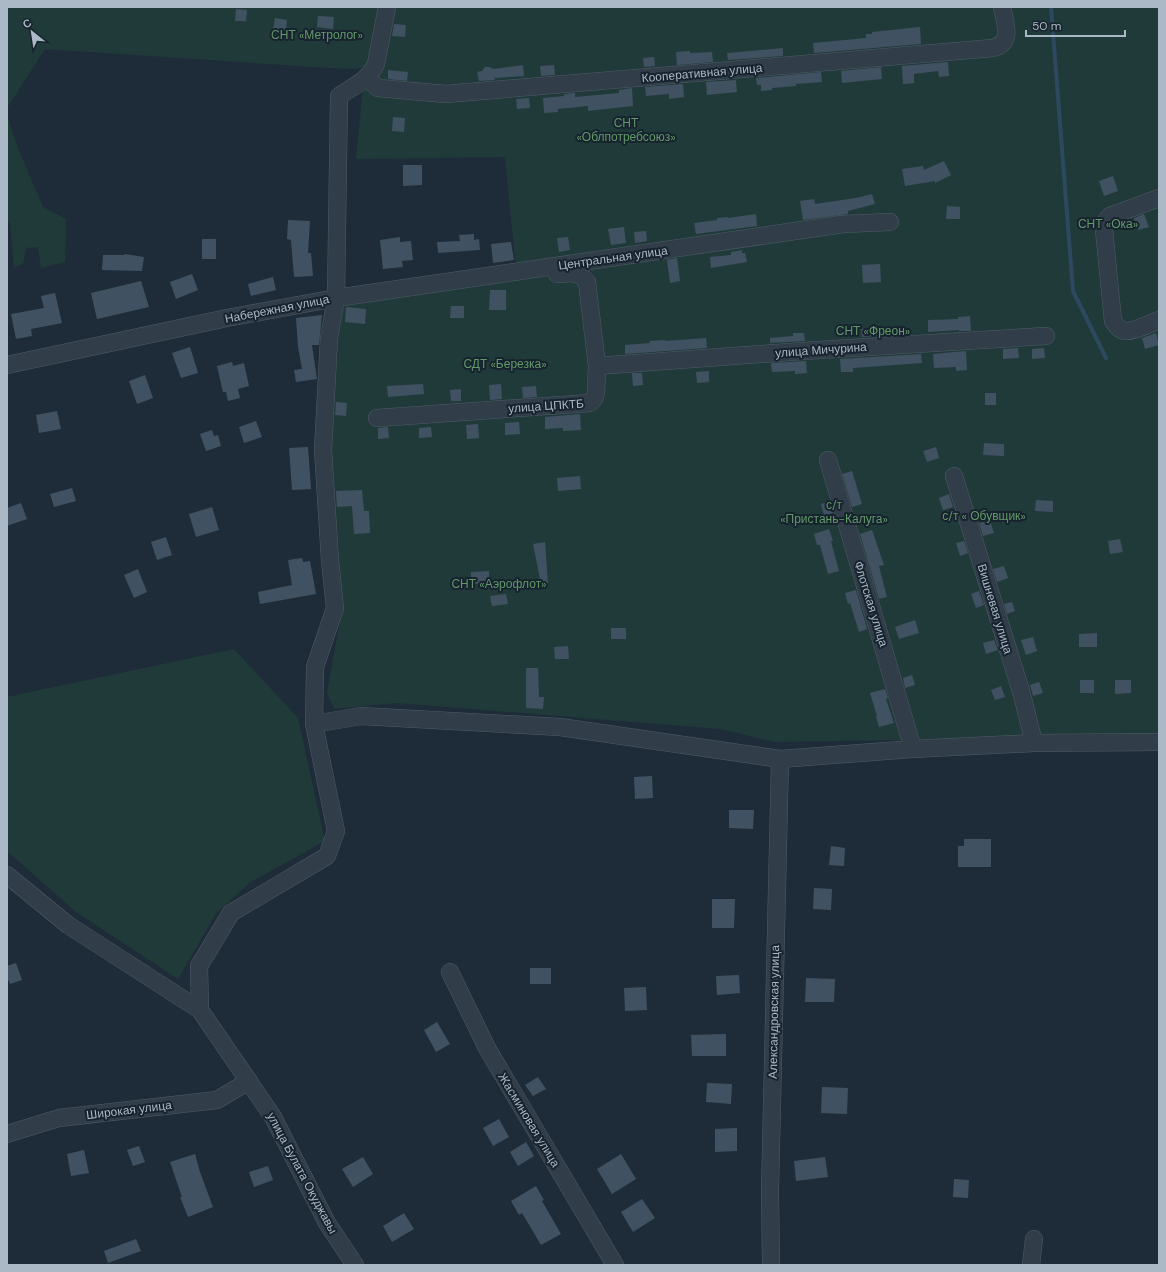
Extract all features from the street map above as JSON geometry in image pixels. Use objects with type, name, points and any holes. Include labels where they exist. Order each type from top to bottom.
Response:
[{"type":"street","name":"Набережная улица","points":[[8,362],[227,318],[336,298],[339,96],[368,76],[376,64],[387,7]]},
{"type":"street","name":"Кооперативная улица","points":[[368,76],[375,86],[384,89],[446,94],[993,48],[1001,46],[1006,40],[1007,33],[1002,7]]},
{"type":"street","points":[[1159,198],[1110,216],[1105,222],[1104,230],[1113,321],[1117,327],[1125,331],[1159,320]]},
{"type":"street","name":"Центральная улица","points":[[336,298],[843,224],[890,222]]},
{"type":"street","name":"улица ЦПКТБ","points":[[377,418],[590,403],[594,399],[596,393],[597,366],[587,282],[580,275],[572,273],[528,276],[518,272]]},
{"type":"street","points":[[200,1010],[199,966],[231,914],[327,856],[336,831],[314,724],[315,667],[334,608],[324,450],[329,338],[336,298]]},
{"type":"street","name":"улица Мичурина","points":[[597,366],[804,350],[1046,336]]},
{"type":"street","name":"Флотская улица","points":[[828,460],[913,749]]},
{"type":"street","name":"Вишневая улица","points":[[954,476],[1021,691],[1034,743]]},
{"type":"street","points":[[314,724],[361,716],[560,727],[780,759],[913,749],[1034,743],[1159,742]]},
{"type":"street","name":"Александровская улица","points":[[771,1265],[770,1182],[780,759]]},
{"type":"street","points":[[7,875],[68,925],[200,1010]]},
{"type":"street","name":"Жасминовая улица","points":[[450,972],[486,1048],[615,1265]]},
{"type":"street","name":"улица Булата Окуджавы","points":[[200,1010],[273,1117],[327,1223],[355,1265]]},
{"type":"street","name":"Широкая улица","points":[[7,1134],[59,1118],[217,1100],[249,1081]]},
{"type":"street","points":[[1031,1265],[1034,1239]]},
{"type":"green space","points":[[7,7],[1159,7],[1159,736],[774,742],[721,729],[396,703],[334,709],[327,693],[341,614],[330,471],[336,298],[516,270],[505,157],[356,159],[365,67],[355,69],[329,68],[45,49],[7,108]]},
{"type":"green space","points":[[7,114],[17,146],[43,207],[66,219],[65,262],[41,268],[38,247],[26,248],[23,264],[14,268],[10,224],[7,218]]},
{"type":"green space","points":[[234,649],[298,718],[325,841],[249,883],[215,915],[178,979],[76,912],[7,851],[7,697]]},
{"type":"building","points":[[236,9],[247,10],[246,21],[235,21]]},
{"type":"building","points":[[318,16],[334,17],[333,29],[317,27]]},
{"type":"building","points":[[275,18],[287,20],[286,31],[273,30]]},
{"type":"building","points":[[394,24],[406,25],[405,37],[392,36]]},
{"type":"building","points":[[920,27],[921,44],[814,53],[813,43],[866,38],[866,34],[872,34],[872,32]]},
{"type":"building","points":[[783,48],[783,56],[728,60],[727,53]]},
{"type":"building","points":[[690,51],[690,53],[712,52],[713,62],[677,65],[676,52]]},
{"type":"building","points":[[654,57],[655,66],[644,67],[643,58]]},
{"type":"building","points":[[948,62],[949,76],[939,77],[938,71],[914,74],[914,83],[903,84],[902,66]]},
{"type":"building","points":[[523,65],[524,76],[494,78],[495,80],[479,81],[477,72],[482,71],[485,67],[494,69]]},
{"type":"building","points":[[554,65],[555,75],[541,76],[540,66]]},
{"type":"building","points":[[881,67],[882,79],[842,83],[841,71]]},
{"type":"building","points":[[388,70],[408,72],[407,81],[388,79]]},
{"type":"building","points":[[821,72],[822,82],[796,84],[796,86],[772,88],[772,90],[761,91],[761,85],[757,85],[756,78]]},
{"type":"building","points":[[736,80],[737,92],[707,95],[706,82]]},
{"type":"building","points":[[683,84],[684,97],[669,99],[669,94],[646,96],[645,87]]},
{"type":"building","points":[[632,88],[633,106],[588,111],[588,106],[558,109],[558,112],[544,113],[543,98],[564,96],[564,94],[575,93],[575,97],[619,93],[619,90]]},
{"type":"building","points":[[529,98],[530,108],[517,109],[516,99]]},
{"type":"building","points":[[393,117],[405,118],[404,132],[392,131]]},
{"type":"building","points":[[944,161],[951,175],[935,183],[935,181],[905,186],[902,169],[923,166],[924,170]]},
{"type":"building","points":[[403,165],[422,165],[422,185],[403,186]]},
{"type":"building","points":[[1113,176],[1118,191],[1104,196],[1099,181]]},
{"type":"building","points":[[872,194],[875,204],[848,211],[848,214],[803,220],[800,201],[814,199],[815,204]]},
{"type":"building","points":[[947,206],[960,207],[960,219],[946,219]]},
{"type":"building","points":[[756,214],[757,226],[696,234],[694,223],[717,220],[717,218]]},
{"type":"building","points":[[1144,214],[1149,227],[1138,230],[1134,218]]},
{"type":"building","points":[[288,220],[310,221],[308,253],[311,253],[313,276],[294,277],[291,240],[287,239]]},
{"type":"building","points":[[624,227],[626,243],[611,245],[608,229]]},
{"type":"building","points":[[646,231],[647,241],[635,243],[634,232]]},
{"type":"building","points":[[474,234],[474,240],[479,239],[480,250],[438,253],[437,242],[460,241],[459,235]]},
{"type":"building","points":[[400,237],[400,242],[411,241],[413,260],[402,261],[403,267],[383,269],[380,240]]},
{"type":"building","points":[[568,237],[570,250],[559,252],[557,238]]},
{"type":"building","points":[[202,239],[216,239],[216,259],[202,259]]},
{"type":"building","points":[[511,242],[514,260],[493,263],[491,244]]},
{"type":"building","points":[[742,250],[742,253],[745,253],[747,262],[711,268],[710,257],[731,255],[731,252]]},
{"type":"building","points":[[125,254],[144,257],[142,271],[102,270],[103,255]]},
{"type":"building","points":[[677,258],[680,281],[670,283],[667,260]]},
{"type":"building","points":[[880,264],[881,282],[863,283],[862,265]]},
{"type":"building","points":[[192,274],[198,290],[176,299],[170,282]]},
{"type":"building","points":[[273,277],[276,290],[251,296],[248,284]]},
{"type":"building","points":[[141,281],[149,307],[97,319],[91,293]]},
{"type":"building","points":[[490,290],[506,290],[506,310],[489,310]]},
{"type":"building","points":[[55,293],[62,323],[31,329],[32,336],[16,339],[11,314],[44,308],[41,296]]},
{"type":"building","points":[[451,306],[464,306],[464,318],[450,318]]},
{"type":"building","points":[[346,307],[366,309],[365,324],[345,322]]},
{"type":"building","points":[[322,315],[319,345],[312,345],[317,379],[296,382],[294,370],[302,369],[298,347],[296,318]]},
{"type":"building","points":[[970,316],[971,331],[959,330],[928,332],[928,320],[958,319],[958,317]]},
{"type":"building","points":[[876,328],[877,336],[862,337],[861,329]]},
{"type":"building","points":[[793,333],[804,333],[805,341],[770,343],[770,338],[793,336]]},
{"type":"building","points":[[1156,333],[1159,345],[1145,349],[1142,338]]},
{"type":"building","points":[[706,338],[707,348],[625,354],[625,345],[650,343],[649,341]]},
{"type":"building","points":[[190,347],[198,373],[181,378],[172,353]]},
{"type":"building","points":[[1018,348],[1019,358],[1003,359],[1003,349]]},
{"type":"building","points":[[1044,348],[1045,358],[1032,359],[1032,349]]},
{"type":"building","points":[[966,351],[967,370],[956,371],[956,367],[934,368],[933,354]]},
{"type":"building","points":[[921,354],[922,363],[853,368],[853,372],[841,372],[840,359]]},
{"type":"building","points":[[806,361],[807,373],[795,374],[795,371],[772,372],[771,363]]},
{"type":"building","points":[[232,362],[233,366],[244,363],[249,386],[238,389],[240,398],[228,401],[226,392],[223,392],[217,366]]},
{"type":"building","points":[[709,371],[709,382],[697,383],[696,372]]},
{"type":"building","points":[[632,373],[642,373],[643,385],[633,386]]},
{"type":"building","points":[[145,375],[153,398],[137,404],[129,381]]},
{"type":"building","points":[[423,384],[424,394],[388,397],[387,386]]},
{"type":"building","points":[[501,384],[502,399],[490,400],[489,385]]},
{"type":"building","points":[[536,386],[537,397],[523,398],[522,387]]},
{"type":"building","points":[[461,389],[461,401],[451,401],[450,390]]},
{"type":"building","points":[[985,393],[996,393],[996,405],[985,405]]},
{"type":"building","points":[[336,402],[347,403],[346,416],[335,415]]},
{"type":"building","points":[[57,411],[61,429],[39,433],[36,415]]},
{"type":"building","points":[[580,414],[581,430],[563,431],[563,428],[545,429],[545,417]]},
{"type":"building","points":[[256,421],[262,437],[244,443],[239,427]]},
{"type":"building","points":[[519,422],[520,434],[505,435],[505,423]]},
{"type":"building","points":[[478,424],[479,438],[467,439],[466,425]]},
{"type":"building","points":[[388,427],[389,438],[378,439],[378,428]]},
{"type":"building","points":[[431,427],[432,437],[419,438],[419,428]]},
{"type":"building","points":[[212,430],[214,436],[218,435],[221,446],[206,451],[200,434]]},
{"type":"building","points":[[984,443],[1004,444],[1004,456],[983,455]]},
{"type":"building","points":[[308,447],[311,489],[292,490],[289,448]]},
{"type":"building","points":[[936,447],[939,458],[927,462],[923,451]]},
{"type":"building","points":[[852,471],[862,504],[852,507],[842,474]]},
{"type":"building","points":[[580,476],[581,489],[558,491],[557,478]]},
{"type":"building","points":[[72,488],[76,501],[54,507],[50,494]]},
{"type":"building","points":[[362,490],[364,511],[369,511],[370,533],[354,534],[352,506],[337,507],[336,491]]},
{"type":"building","points":[[949,494],[953,507],[943,510],[939,498]]},
{"type":"building","points":[[1036,500],[1053,501],[1053,512],[1035,511]]},
{"type":"building","points":[[830,501],[833,513],[824,516],[821,504]]},
{"type":"building","points":[[21,503],[27,519],[7,526],[7,508]]},
{"type":"building","points":[[212,507],[219,530],[196,537],[189,514]]},
{"type":"building","points":[[990,520],[994,533],[983,536],[979,523]]},
{"type":"building","points":[[829,529],[839,571],[828,574],[820,545],[817,545],[814,534]]},
{"type":"building","points":[[872,530],[884,565],[879,566],[887,597],[879,599],[860,534]]},
{"type":"building","points":[[166,537],[172,555],[157,560],[151,542]]},
{"type":"building","points":[[1120,539],[1123,552],[1110,554],[1108,541]]},
{"type":"building","points":[[964,541],[968,553],[960,556],[956,543]]},
{"type":"building","points":[[545,542],[548,583],[541,584],[533,544]]},
{"type":"building","points":[[302,558],[303,562],[310,561],[316,594],[260,604],[258,592],[292,585],[288,560]]},
{"type":"building","points":[[1004,566],[1008,578],[997,582],[993,569]]},
{"type":"building","points":[[138,569],[147,592],[134,598],[124,575]]},
{"type":"building","points":[[489,571],[489,583],[471,584],[471,572]]},
{"type":"building","points":[[856,590],[867,629],[859,632],[850,603],[848,604],[845,593]]},
{"type":"building","points":[[979,591],[984,605],[976,608],[971,594]]},
{"type":"building","points":[[506,594],[508,604],[492,606],[490,596]]},
{"type":"building","points":[[1012,602],[1015,611],[1007,614],[1004,604]]},
{"type":"building","points":[[915,620],[919,633],[899,639],[895,627]]},
{"type":"building","points":[[611,628],[626,628],[626,639],[611,639]]},
{"type":"building","points":[[1097,633],[1097,647],[1079,647],[1079,634]]},
{"type":"building","points":[[1033,637],[1037,651],[1026,655],[1021,640]]},
{"type":"building","points":[[994,640],[998,650],[986,654],[983,643]]},
{"type":"building","points":[[568,646],[569,659],[555,659],[554,647]]},
{"type":"building","points":[[526,668],[538,668],[539,697],[544,697],[543,709],[526,708]]},
{"type":"building","points":[[912,675],[915,685],[905,688],[903,678]]},
{"type":"building","points":[[1080,680],[1094,680],[1094,693],[1080,693]]},
{"type":"building","points":[[1115,680],[1131,680],[1131,693],[1115,694]]},
{"type":"building","points":[[1039,682],[1043,693],[1033,696],[1030,685]]},
{"type":"building","points":[[1001,686],[1005,697],[995,700],[991,690]]},
{"type":"building","points":[[885,689],[888,698],[886,699],[894,723],[879,727],[870,693]]},
{"type":"building","points":[[652,776],[653,798],[635,799],[634,777]]},
{"type":"building","points":[[729,810],[754,810],[753,829],[729,828]]},
{"type":"building","points":[[964,839],[991,839],[991,867],[958,867],[958,846],[964,846]]},
{"type":"building","points":[[831,846],[845,848],[844,866],[829,865]]},
{"type":"building","points":[[814,888],[832,889],[831,910],[813,909]]},
{"type":"building","points":[[712,899],[735,899],[734,928],[712,928]]},
{"type":"building","points":[[16,963],[22,980],[10,984],[7,977],[7,966]]},
{"type":"building","points":[[530,968],[551,968],[551,984],[530,984]]},
{"type":"building","points":[[739,975],[740,993],[717,995],[716,976]]},
{"type":"building","points":[[806,978],[835,979],[834,1002],[805,1002]]},
{"type":"building","points":[[646,987],[647,1010],[625,1011],[624,988]]},
{"type":"building","points":[[437,1022],[450,1044],[436,1052],[424,1030]]},
{"type":"building","points":[[726,1034],[726,1056],[692,1056],[691,1035]]},
{"type":"building","points":[[538,1077],[546,1089],[533,1096],[525,1085]]},
{"type":"building","points":[[707,1083],[732,1084],[731,1104],[706,1102]]},
{"type":"building","points":[[822,1087],[848,1088],[847,1114],[821,1113]]},
{"type":"building","points":[[499,1119],[509,1137],[493,1146],[483,1128]]},
{"type":"building","points":[[737,1128],[737,1151],[715,1152],[715,1129]]},
{"type":"building","points":[[526,1142],[534,1156],[518,1166],[510,1152]]},
{"type":"building","points":[[139,1146],[145,1162],[133,1166],[127,1150]]},
{"type":"building","points":[[84,1150],[89,1173],[71,1176],[67,1154]]},
{"type":"building","points":[[195,1154],[213,1207],[188,1217],[180,1197],[182,1197],[170,1162]]},
{"type":"building","points":[[621,1154],[636,1179],[612,1194],[597,1169]]},
{"type":"building","points":[[363,1157],[373,1174],[353,1187],[342,1169]]},
{"type":"building","points":[[825,1157],[828,1177],[796,1181],[794,1161]]},
{"type":"building","points":[[268,1166],[273,1180],[254,1187],[249,1172]]},
{"type":"building","points":[[954,1179],[969,1180],[968,1198],[953,1197]]},
{"type":"building","points":[[536,1186],[544,1200],[542,1201],[561,1234],[541,1245],[522,1213],[519,1215],[511,1201]]},
{"type":"building","points":[[642,1199],[655,1218],[633,1232],[621,1212]]},
{"type":"building","points":[[404,1213],[414,1229],[392,1242],[383,1226]]},
{"type":"building","points":[[136,1239],[141,1251],[108,1263],[104,1251]]},
{"type":"waterway","points":[[1051,7],[1073,291],[1106,358]]},
{"type":"park label","name":"СНТ «Метролог»","points":[[317,35]]},
{"type":"park label","name":"СНТ «Облпотребсоюз»","points":[[626,130]]},
{"type":"park label","name":"СНТ «Ока»","points":[[1108,224]]},
{"type":"park label","name":"СНТ «Фреон»","points":[[873,331]]},
{"type":"park label","name":"СДТ «Березка»","points":[[505,364]]},
{"type":"park label","name":"с/т «Пристань-Калуга»","points":[[834,512]]},
{"type":"park label","name":"с/т « Обувщик»","points":[[984,516]]},
{"type":"park label","name":"СНТ «Аэрофлот»","points":[[499,584]]}]
